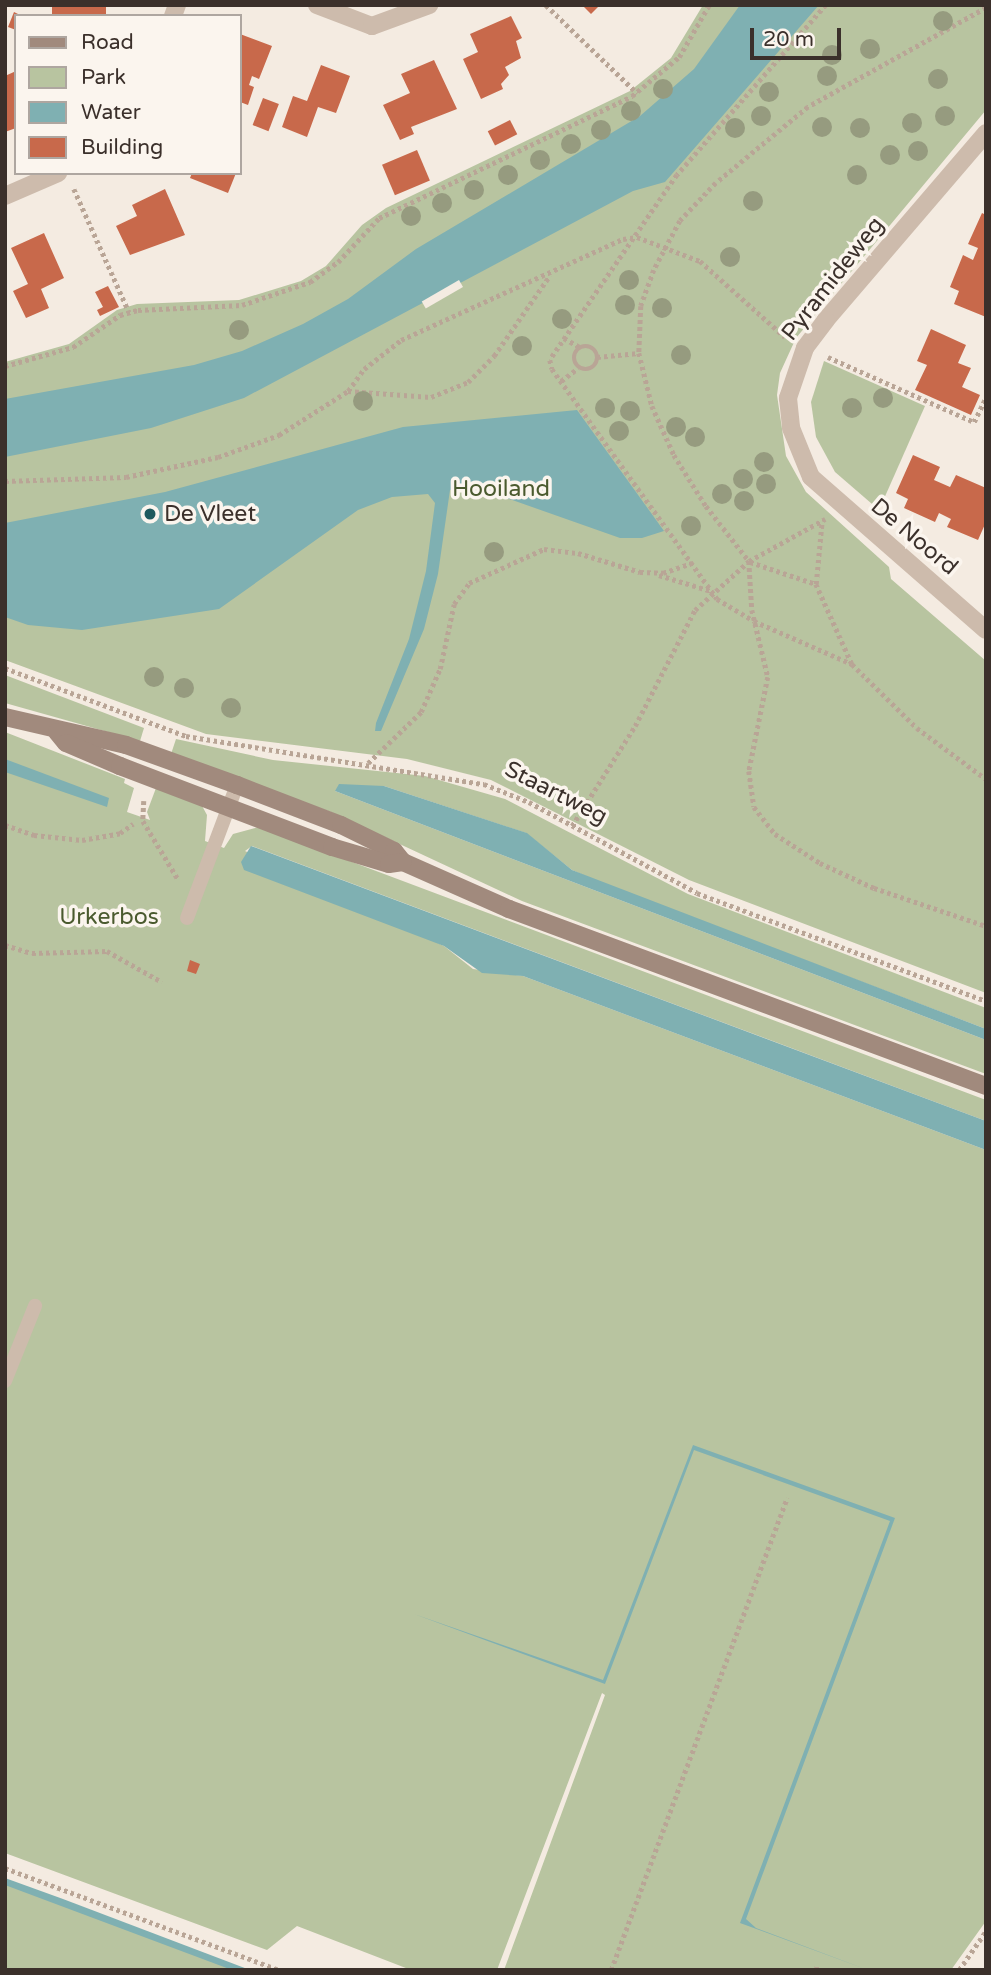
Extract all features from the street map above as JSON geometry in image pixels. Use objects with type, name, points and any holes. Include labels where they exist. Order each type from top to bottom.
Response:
[{"type":"main road","points":[[5,717],[57,732],[72,729],[126,745],[237,785],[341,825],[394,851],[403,862],[552,926],[986,1086]]},
{"type":"main road","points":[[57,732],[66,743],[332,847],[389,864],[403,862]]},
{"type":"street","points":[[317,5],[372,26],[429,5]]},
{"type":"street","name":"Pyramideweg","points":[[843,508],[811,477],[791,428],[788,398],[793,373],[826,320],[986,133]]},
{"type":"street","points":[[5,197],[64,178]]},
{"type":"street","name":"De Noord","points":[[843,508],[986,630]]},
{"type":"lane","points":[[187,918],[237,785]]},
{"type":"lane","points":[[5,1381],[35,1306]]},
{"type":"path","points":[[546,5],[637,93]]},
{"type":"path","points":[[5,366],[73,347],[129,312],[221,308],[288,292],[326,272],[379,218],[637,93],[679,57],[709,5]]},
{"type":"path","points":[[712,592],[561,381],[550,360],[677,175],[826,5]]},
{"type":"path","points":[[816,584],[749,561],[706,506],[674,455],[652,406],[639,353],[641,306],[664,249],[680,221],[716,183],[789,120],[986,8]]},
{"type":"path","points":[[64,178],[129,312]]},
{"type":"path","points":[[5,481],[126,477],[218,457],[299,426],[348,391],[364,369],[401,340],[481,300],[551,274],[617,240],[632,238],[707,266],[762,321],[794,342]]},
{"type":"path","points":[[348,391],[430,397],[468,382],[494,356],[551,274]]},
{"type":"path","points":[[564,338],[581,348],[592,348],[597,357]]},
{"type":"path","points":[[578,368],[574,357],[581,348]]},
{"type":"path","points":[[597,357],[639,353]]},
{"type":"path","points":[[823,355],[974,422],[986,397]]},
{"type":"path","points":[[561,381],[578,368],[592,369],[597,357]]},
{"type":"path","points":[[572,826],[635,726],[686,624],[712,592],[749,561],[843,508]]},
{"type":"path","points":[[822,521],[816,584],[852,664]]},
{"type":"path","points":[[368,763],[421,712],[439,669],[454,604],[469,583],[533,551],[556,548],[712,592],[754,621],[852,664],[918,728],[986,779]]},
{"type":"path","points":[[749,561],[754,621],[768,677],[749,780],[754,807],[763,821],[795,848],[847,876],[986,926]]},
{"type":"path","points":[[651,573],[680,570],[692,563]]},
{"type":"path","name":"Staartweg","points":[[5,668],[186,736],[368,763],[484,784],[572,826],[706,896],[986,1001]]},
{"type":"path","points":[[149,789],[140,811],[142,821],[185,890]]},
{"type":"path","points":[[5,825],[34,835],[82,840],[120,833],[133,824]]},
{"type":"path","points":[[5,945],[32,953],[107,951],[162,982]]},
{"type":"path","points":[[611,1970],[787,1498]]},
{"type":"path","points":[[5,1868],[279,1970]]},
{"type":"path","points":[[959,1970],[986,1931]]},
{"type":"green space","name":"Hooiland","points":[[703,5],[986,5],[986,110],[796,338],[780,373],[777,395],[786,456],[806,492],[889,567],[891,579],[986,661],[986,993],[689,880],[491,780],[407,759],[206,734],[5,660],[5,362],[69,344],[117,310],[137,304],[239,300],[301,281],[326,266],[362,225],[386,208],[630,91],[671,58]]},
{"type":"green space","points":[[824,361],[925,406],[879,510],[835,472],[816,437],[811,402]]},
{"type":"green space","points":[[5,675],[144,728],[140,741],[5,703]]},
{"type":"green space","name":"Urkerbos","points":[[5,732],[125,779],[124,783],[134,788],[127,812],[150,820],[147,812],[156,788],[201,804],[207,815],[205,841],[224,848],[233,834],[259,827],[986,1100],[986,1121],[252,846],[245,851],[444,946],[473,969],[523,976],[986,1150],[986,1921],[951,1970],[504,1970],[605,1695],[602,1693],[497,1970],[411,1970],[297,1926],[267,1950],[5,1853]]},
{"type":"green space","points":[[176,739],[273,760],[425,776],[505,799],[688,894],[986,1008],[986,1029],[599,882],[572,870],[526,833],[384,786],[335,791],[986,1040],[986,1074],[522,901],[331,812],[171,754]]},
{"type":"green space","points":[[5,1882],[240,1970],[5,1970]]},
{"type":"water","points":[[740,5],[819,5],[665,182],[633,191],[244,398],[151,428],[5,457],[5,399],[194,365],[242,351],[303,324],[348,299],[416,249],[640,116],[694,69]]},
{"type":"water","points":[[577,410],[664,531],[642,538],[620,538],[481,489],[464,485],[450,490],[438,574],[424,629],[381,731],[375,731],[376,723],[409,639],[426,571],[435,503],[428,494],[392,497],[358,510],[219,609],[82,630],[28,625],[5,617],[5,523],[165,492],[403,427]]},
{"type":"water","points":[[5,759],[109,798],[107,807],[5,772]]},
{"type":"water","points":[[339,784],[384,786],[527,833],[572,870],[986,1029],[986,1040],[335,791]]},
{"type":"water","points":[[251,846],[986,1121],[986,1150],[523,976],[482,973],[444,946],[244,870],[241,862]]},
{"type":"water","points":[[693,1445],[895,1518],[746,1919],[756,1928],[868,1970],[740,1923],[890,1521],[694,1450],[605,1684],[414,1614],[603,1680]]},
{"type":"water","points":[[5,1878],[250,1970],[232,1970],[5,1885]]},
{"type":"pier","points":[[459,280],[463,287],[426,308],[422,302]]},
{"type":"building","points":[[52,5],[106,5],[106,14],[52,14]]},
{"type":"building","points":[[582,5],[600,5],[591,14]]},
{"type":"building","points":[[14,12],[18,14],[14,14],[14,29],[8,27]]},
{"type":"building","points":[[511,16],[522,38],[516,41],[521,58],[505,67],[509,75],[501,84],[503,89],[481,99],[463,59],[478,52],[470,34]]},
{"type":"building","points":[[242,35],[272,46],[259,79],[252,76],[249,85],[254,87],[248,105],[242,103]]},
{"type":"building","points":[[434,60],[457,109],[411,127],[414,134],[400,140],[383,105],[410,93],[401,74]]},
{"type":"building","points":[[321,65],[350,76],[336,113],[318,107],[307,137],[282,127],[293,96],[307,101]]},
{"type":"building","points":[[14,72],[14,129],[5,132],[5,76]]},
{"type":"building","points":[[263,98],[279,104],[268,131],[253,125]]},
{"type":"building","points":[[510,120],[517,134],[495,146],[488,131]]},
{"type":"building","points":[[417,150],[430,180],[395,195],[382,165]]},
{"type":"building","points":[[191,175],[235,175],[228,193],[190,178]]},
{"type":"building","points":[[165,189],[185,235],[130,255],[116,226],[137,216],[132,205]]},
{"type":"building","points":[[982,213],[986,215],[986,317],[954,304],[959,291],[950,287],[963,255],[973,260],[978,248],[968,244]]},
{"type":"building","points":[[44,233],[64,278],[41,289],[49,308],[26,318],[13,291],[28,284],[11,248]]},
{"type":"building","points":[[108,286],[119,307],[100,316],[97,310],[103,307],[95,292]]},
{"type":"building","points":[[931,329],[966,345],[958,363],[971,368],[962,387],[980,395],[971,415],[915,390],[927,365],[917,361]]},
{"type":"building","points":[[913,455],[940,467],[934,480],[950,487],[956,475],[986,488],[986,522],[978,540],[947,527],[951,519],[939,513],[935,522],[904,508],[908,499],[896,493]]},
{"type":"building","points":[[190,960],[200,964],[196,974],[187,971]]},
{"type":"place","name":"De Vleet","points":[[150,514]]}]
